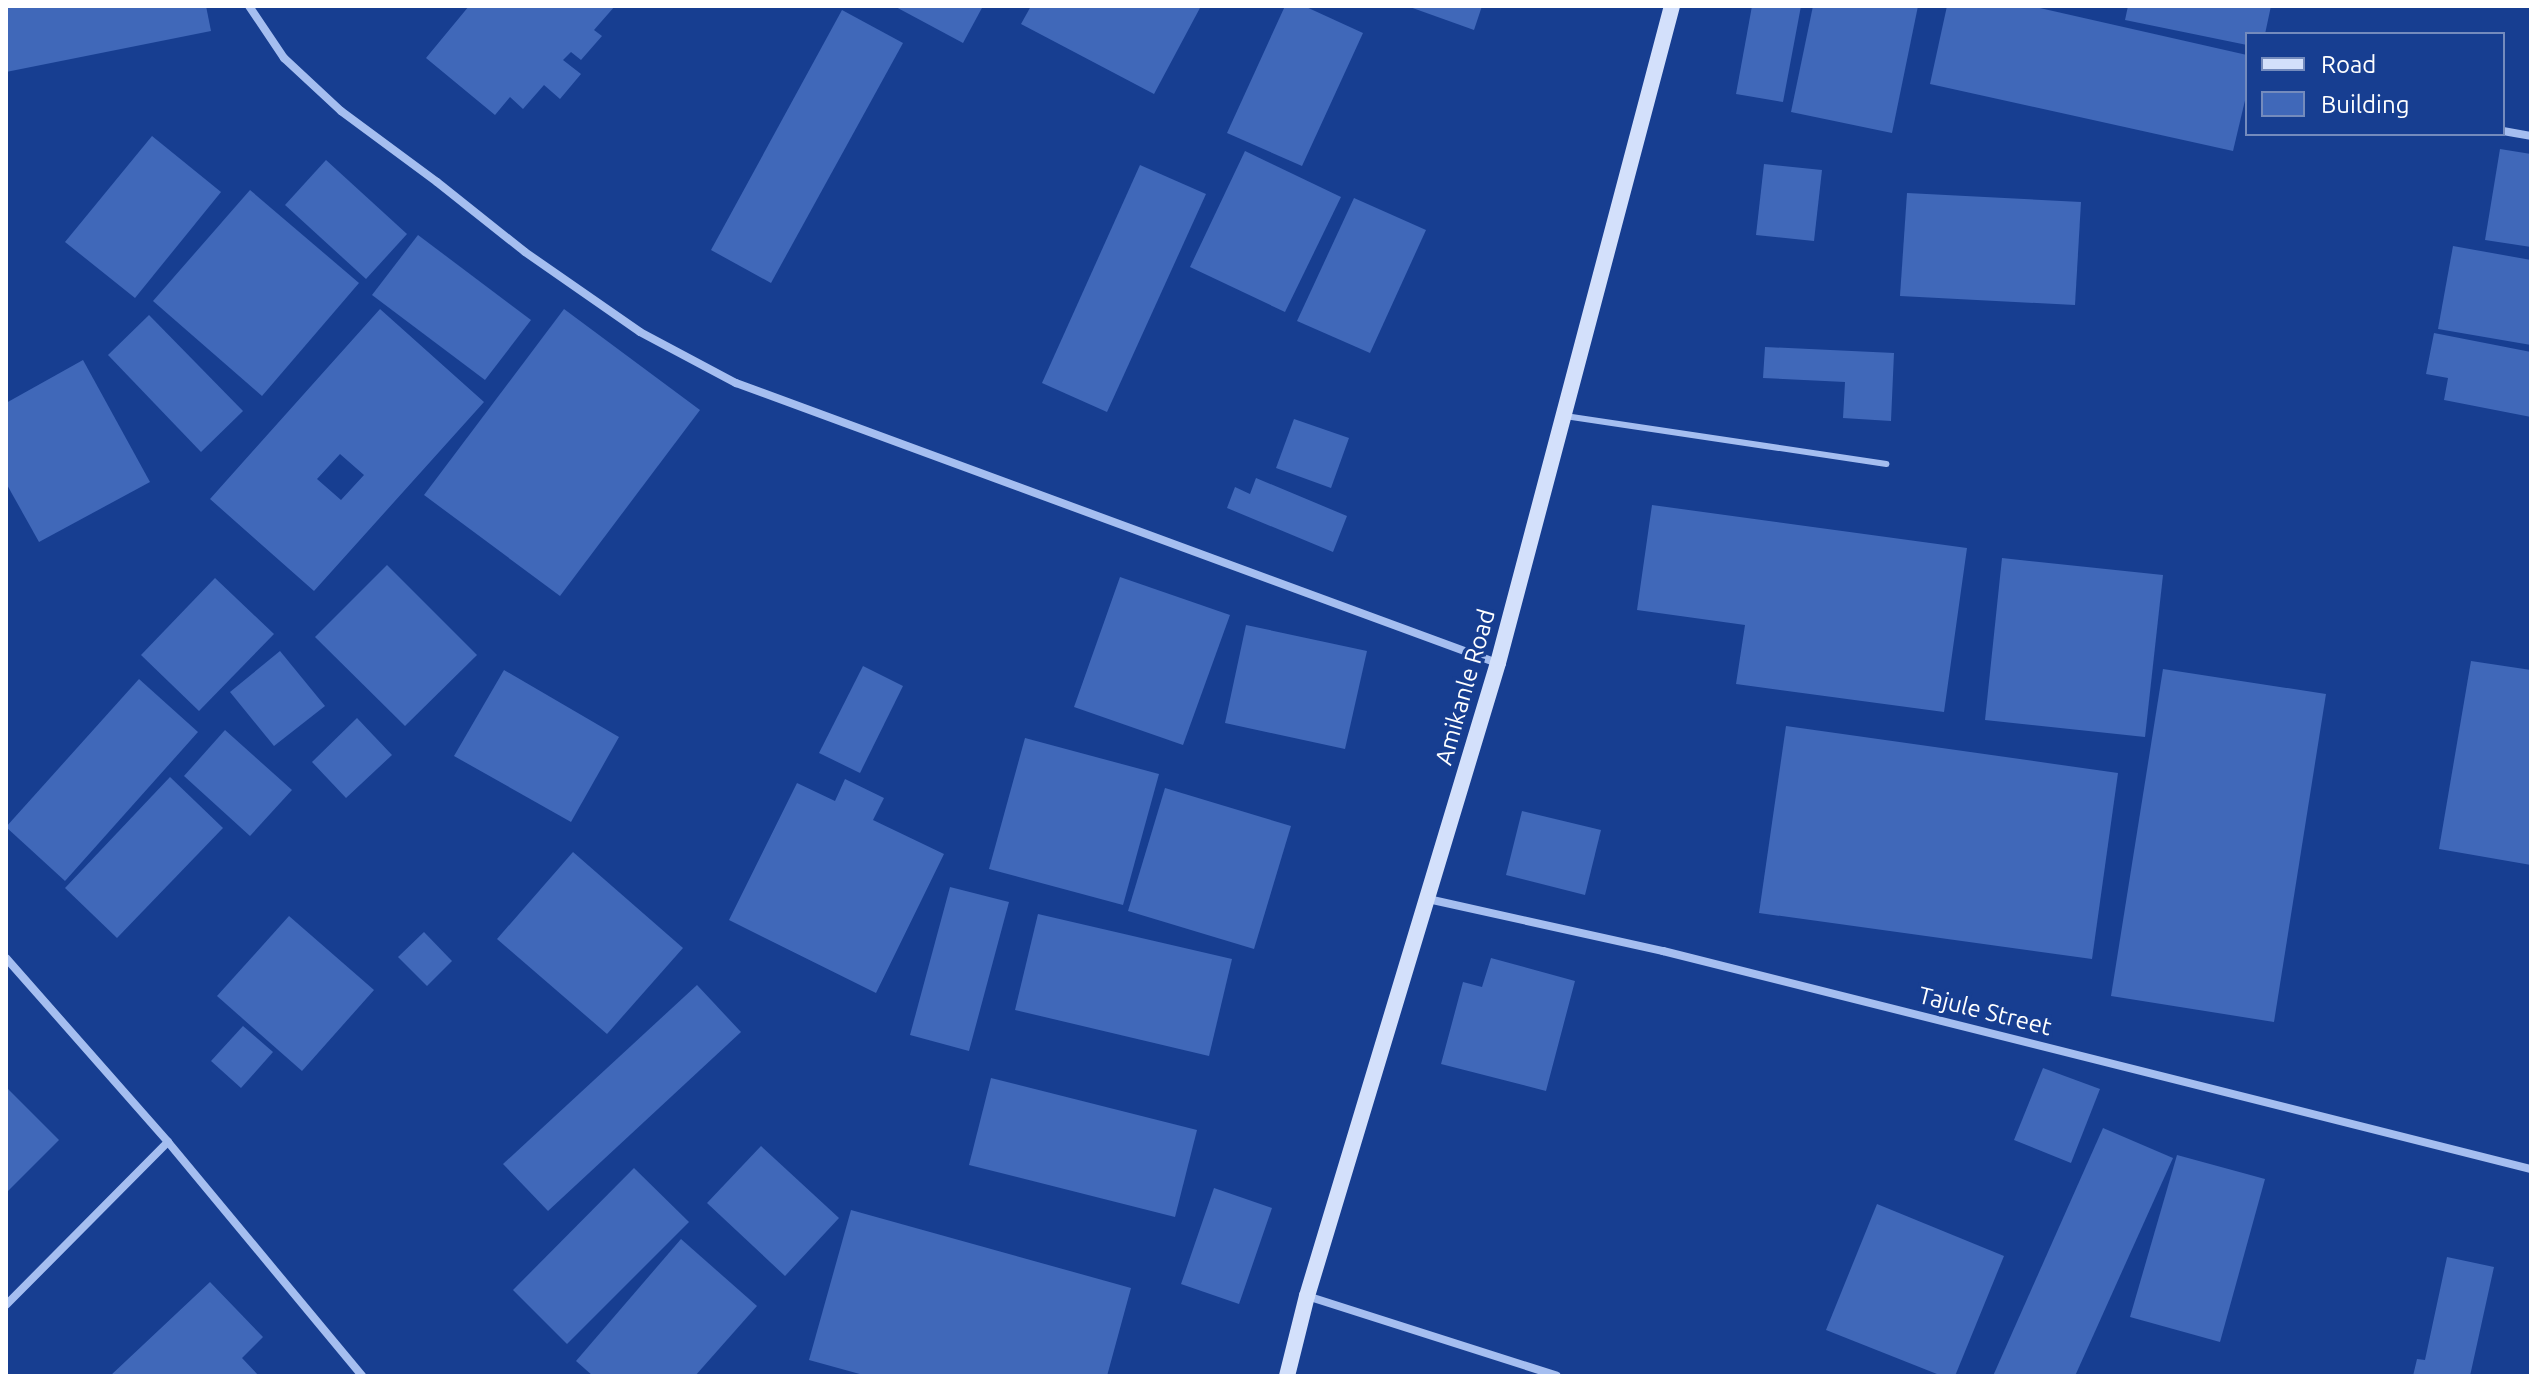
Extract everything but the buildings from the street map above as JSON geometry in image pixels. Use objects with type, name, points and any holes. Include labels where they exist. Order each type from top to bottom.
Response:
[{"type":"street","points":[[249,6],[284,58],[341,111],[538,261],[640,332],[722,376],[1498,663]]},
{"type":"street","name":"Amikanle Road","points":[[1287,1376],[1307,1296],[1498,663],[1672,6]]},
{"type":"street","points":[[2505,131],[2531,136]]},
{"type":"street","name":"Tajule Street","points":[[1428,899],[1663,951],[2531,1169]]},
{"type":"street","points":[[6,958],[168,1142],[362,1376]]},
{"type":"street","points":[[6,1305],[168,1142]]},
{"type":"street","points":[[1307,1296],[1557,1376]]},
{"type":"lane","points":[[1565,416],[1886,464]]}]
